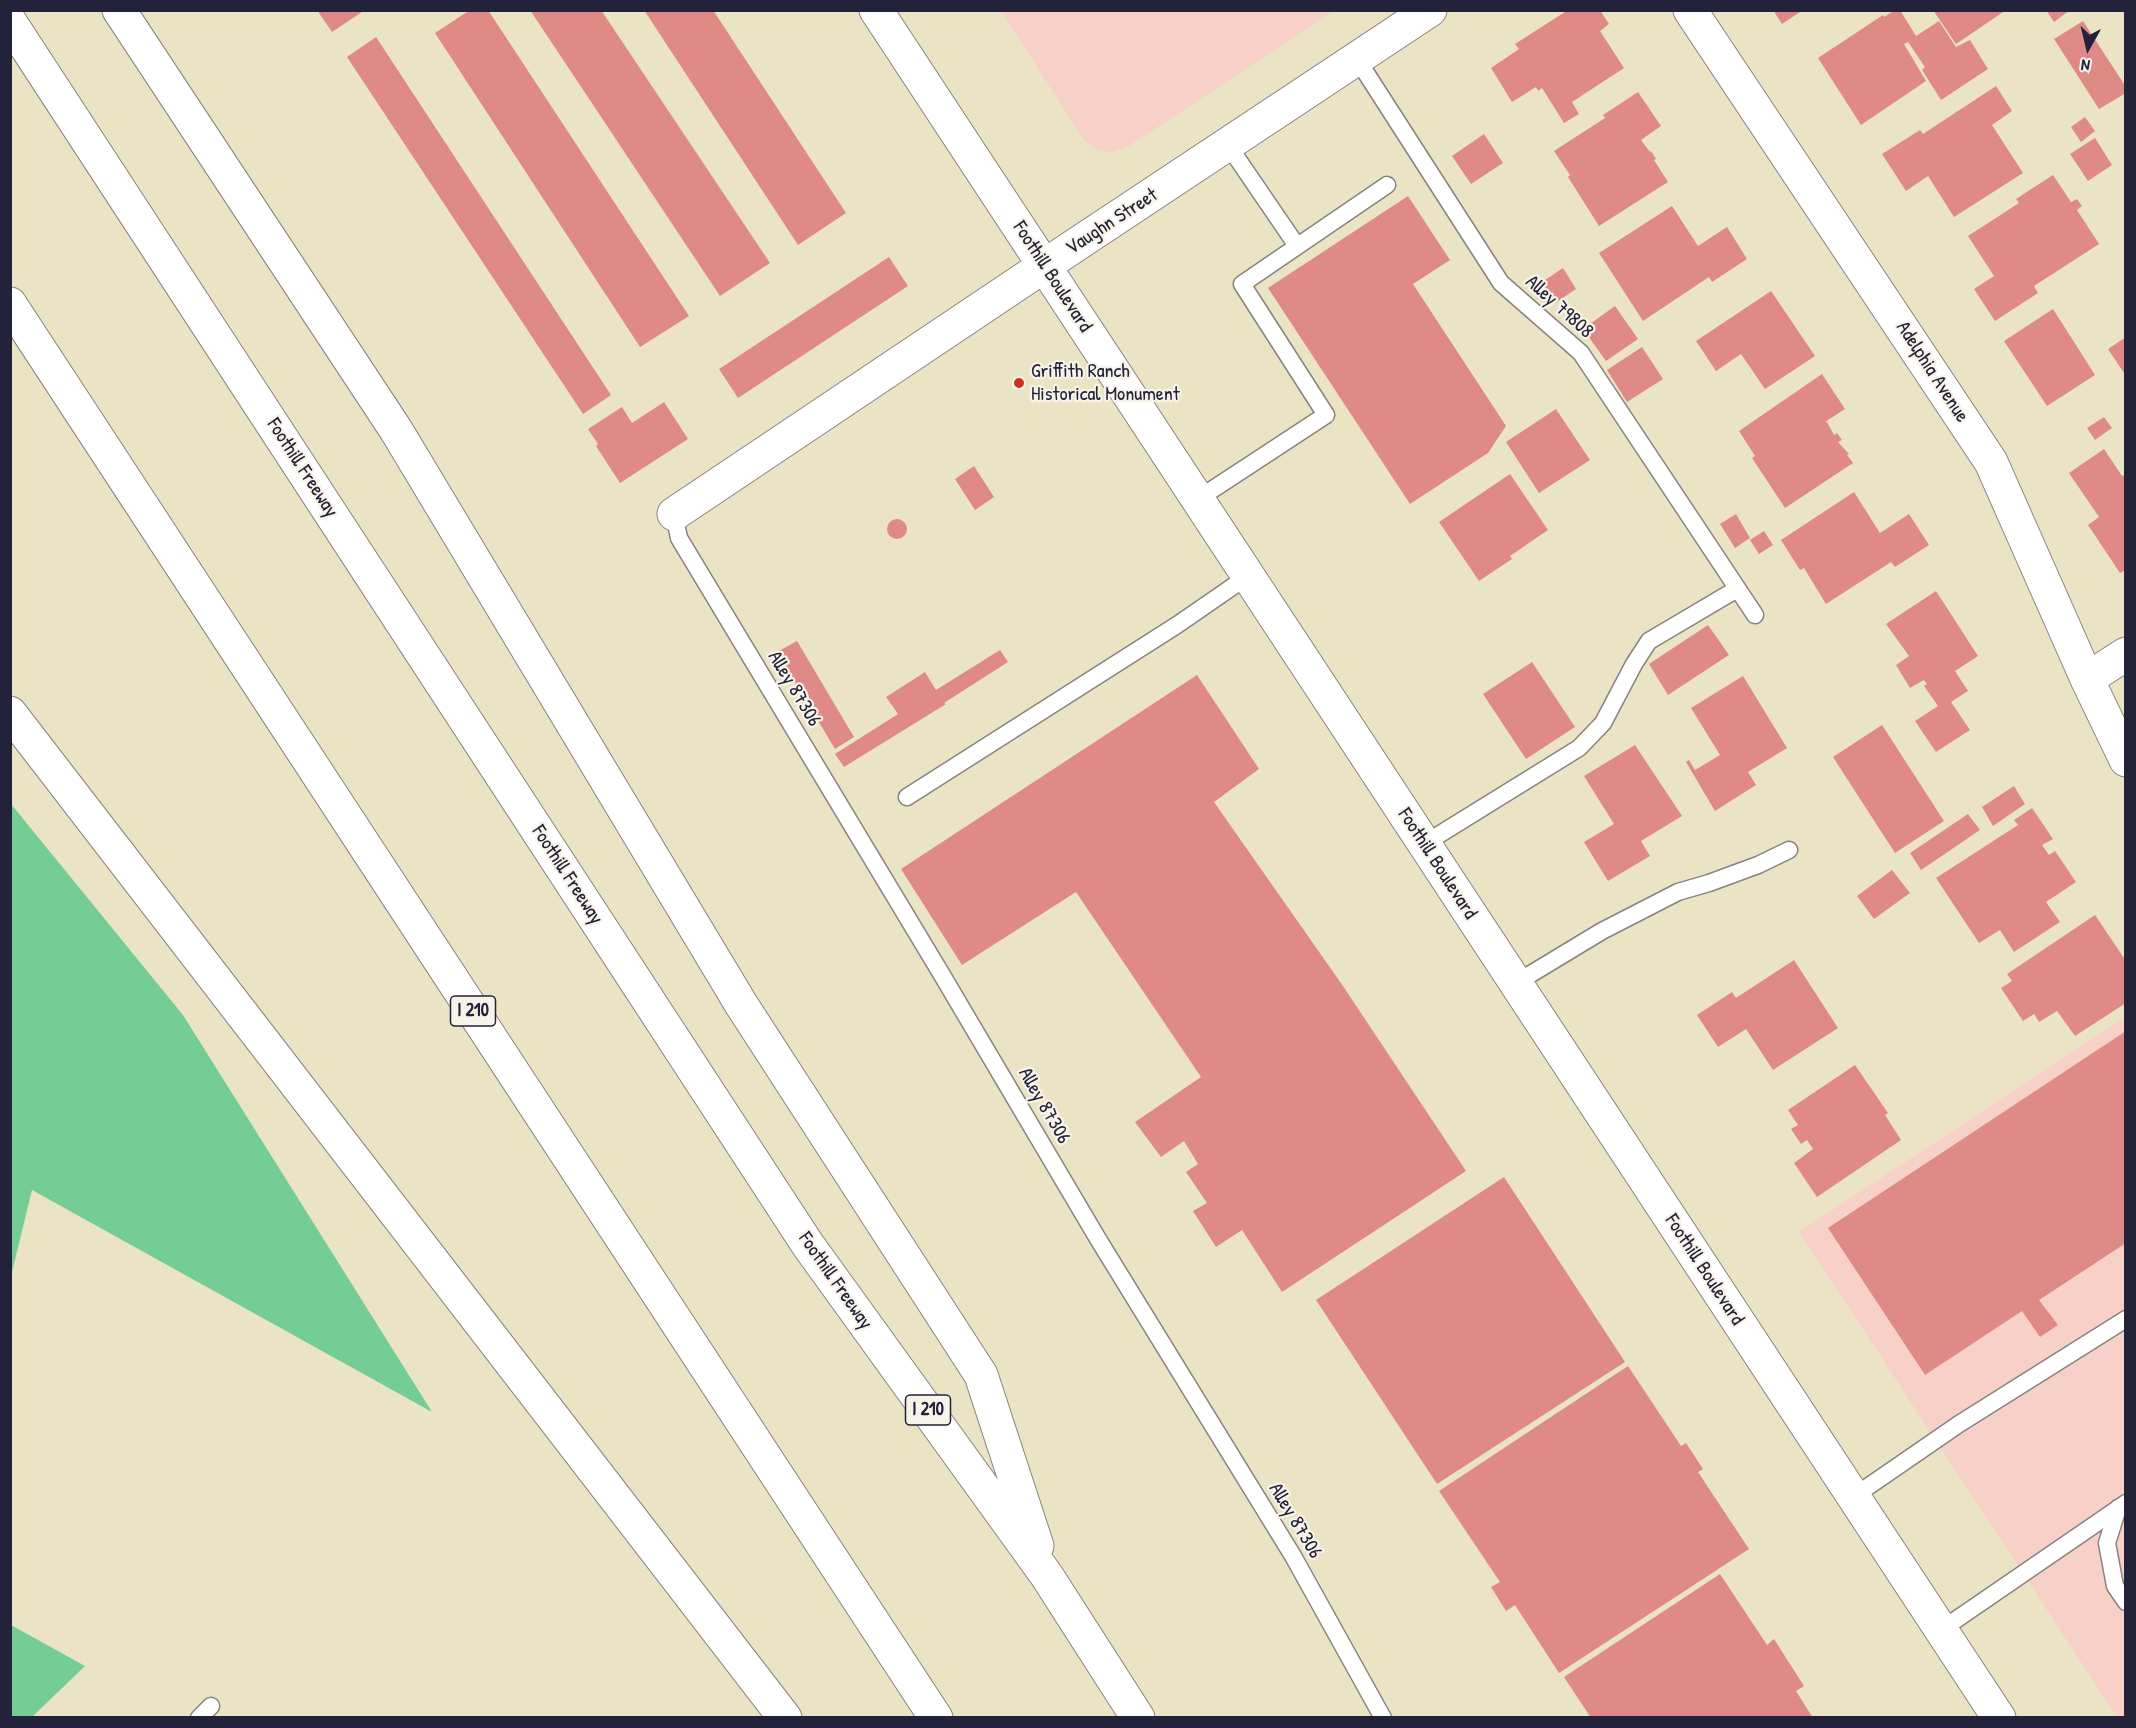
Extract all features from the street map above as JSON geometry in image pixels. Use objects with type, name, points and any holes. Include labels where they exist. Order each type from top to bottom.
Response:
[{"type":"main road","points":[[14,10],[52,85]]},
{"type":"main road","points":[[119,10],[396,430],[741,1004],[981,1376],[1047,1576]]},
{"type":"main road","name":"Foothill Boulevard","points":[[876,10],[1999,1718]]},
{"type":"main road","name":"Vaughn Street","points":[[674,514],[1430,10]]},
{"type":"main road","name":"Adelphia Avenue","points":[[1690,10],[1991,462],[2087,679],[2126,760]]},
{"type":"main road","name":"Foothill Freeway","points":[[10,22],[808,1245],[1047,1576],[1138,1718]]},
{"type":"main road","name":"I 210","points":[[10,304],[936,1718]]},
{"type":"main road","points":[[2087,679],[2126,654]]},
{"type":"main road","points":[[10,713],[785,1718]]},
{"type":"lane","name":"Alley 79808","points":[[1357,59],[1501,283],[1581,353],[1755,615]]},
{"type":"lane","points":[[1228,145],[1297,246]]},
{"type":"lane","points":[[1198,499],[1326,415],[1242,284],[1387,185]]},
{"type":"lane","name":"Alley 87306","points":[[674,514],[679,538],[1098,1239],[1293,1556],[1383,1718]]},
{"type":"lane","points":[[907,797],[1177,625],[1248,576]]},
{"type":"lane","points":[[1424,844],[1579,748],[1603,723],[1634,664],[1649,641],[1737,589]]},
{"type":"lane","points":[[1516,983],[1602,932],[1678,892],[1758,865],[1788,850]]},
{"type":"lane","points":[[1853,1497],[1959,1424],[2126,1319]]},
{"type":"lane","points":[[1941,1630],[2122,1506]]},
{"type":"lane","points":[[2122,1506],[2107,1543],[2115,1586],[2126,1602]]},
{"type":"shaded area","points":[[1001,11],[1334,11],[1126,148],[1110,153],[1097,150],[1084,140]]},
{"type":"shaded area","points":[[2125,1017],[2125,1717],[2117,1717],[1799,1232]]},
{"type":"green space","points":[[11,804],[183,1015],[432,1412],[32,1190],[11,1276]]},
{"type":"green space","points":[[11,1625],[85,1666],[32,1717],[11,1717]]},
{"type":"building","points":[[317,10],[365,10],[332,32]]},
{"type":"building","points":[[470,10],[488,10],[689,316],[640,347],[435,33]]},
{"type":"building","points":[[530,10],[601,10],[770,263],[720,296]]},
{"type":"building","points":[[644,10],[713,10],[846,213],[798,245]]},
{"type":"building","points":[[1568,10],[1600,10],[1609,24],[1600,31],[1624,68],[1572,102],[1579,114],[1564,123],[1542,88],[1538,91],[1536,87],[1512,102],[1491,68],[1519,49],[1515,44]]},
{"type":"building","points":[[1773,10],[1803,10],[1782,24]]},
{"type":"building","points":[[1895,10],[1900,10],[1916,36],[1939,21],[1956,47],[1970,40],[1988,69],[1941,100],[1922,70],[1925,67],[1908,42],[1904,44],[1926,81],[1861,125],[1818,58],[1883,15],[1884,17]]},
{"type":"building","points":[[1933,10],[2006,10],[1956,44]]},
{"type":"building","points":[[2046,10],[2070,10],[2054,22]]},
{"type":"building","points":[[2083,21],[2126,87],[2126,93],[2099,109],[2054,39]]},
{"type":"building","points":[[376,37],[611,395],[583,414],[347,57]]},
{"type":"building","points":[[1996,86],[2012,111],[1992,125],[2023,173],[1954,217],[1928,176],[1906,191],[1882,154],[1920,130],[1923,134]]},
{"type":"building","points":[[1638,92],[1661,126],[1641,140],[1651,151],[1668,182],[1599,226],[1554,151],[1605,118],[1603,115]]},
{"type":"building","points":[[2085,117],[2095,131],[2081,142],[2071,127]]},
{"type":"building","points":[[1484,134],[1503,163],[1471,184],[1452,156]]},
{"type":"building","points":[[2095,138],[2112,165],[2088,181],[2070,154]]},
{"type":"building","points":[[2053,175],[2071,202],[2077,199],[2082,206],[2077,210],[2099,244],[2034,286],[2038,293],[1995,321],[1974,289],[1994,276],[1968,236],[2019,203],[2016,199]]},
{"type":"building","points":[[1408,196],[1450,260],[1413,284],[1506,426],[1488,453],[1410,504],[1268,288]]},
{"type":"building","points":[[1672,206],[1698,246],[1727,227],[1747,259],[1712,282],[1709,277],[1643,321],[1599,253]]},
{"type":"building","points":[[889,257],[908,286],[738,398],[719,369]]},
{"type":"building","points":[[1563,268],[1576,289],[1555,303],[1542,282]]},
{"type":"building","points":[[1771,291],[1815,356],[1765,389],[1741,354],[1716,371],[1696,341]]},
{"type":"building","points":[[1615,306],[1638,339],[1606,361],[1583,329]]},
{"type":"building","points":[[2053,309],[2095,375],[2047,406],[2004,341]]},
{"type":"building","points":[[2126,337],[2126,376],[2108,349]]},
{"type":"building","points":[[1642,347],[1663,379],[1627,402],[1607,370]]},
{"type":"building","points":[[1822,374],[1845,409],[1825,422],[1834,435],[1837,433],[1842,440],[1838,442],[1849,454],[1847,455],[1853,463],[1785,508],[1752,458],[1755,456],[1739,431]]},
{"type":"building","points":[[664,402],[688,439],[620,483],[588,429],[622,407],[632,423]]},
{"type":"building","points":[[1556,409],[1590,460],[1539,493],[1506,442]]},
{"type":"building","points":[[2104,417],[2112,428],[2095,440],[2087,428]]},
{"type":"building","points":[[2104,449],[2122,476],[2126,474],[2126,570],[2120,573],[2088,525],[2099,517],[2069,473]]},
{"type":"building","points":[[974,466],[994,497],[975,510],[955,479]]},
{"type":"building","points":[[1510,474],[1548,530],[1510,556],[1512,559],[1479,581],[1439,522]]},
{"type":"building","points":[[1854,492],[1880,533],[1909,514],[1929,545],[1895,567],[1891,562],[1826,604],[1804,568],[1800,570],[1781,540]]},
{"type":"building","points":[[1736,514],[1750,538],[1735,548],[1720,524]]},
{"type":"building","points":[[897,519],[904,522],[907,529],[904,536],[897,539],[890,536],[887,529],[890,522]]},
{"type":"building","points":[[1764,531],[1773,545],[1759,554],[1750,540]]},
{"type":"building","points":[[1936,591],[1978,656],[1955,671],[1968,691],[1951,702],[1970,730],[1936,752],[1915,721],[1938,706],[1924,686],[1927,684],[1924,680],[1910,688],[1896,665],[1909,656],[1886,624]]},
{"type":"building","points":[[1708,625],[1729,655],[1668,695],[1649,664]]},
{"type":"building","points":[[797,641],[854,737],[835,749],[777,652]]},
{"type":"building","points":[[1000,650],[1008,662],[944,703],[946,704],[844,767],[835,754],[898,714],[886,697],[925,672],[936,690]]},
{"type":"building","points":[[1532,662],[1575,727],[1526,759],[1483,694]]},
{"type":"building","points":[[1197,675],[1259,769],[1214,802],[1343,986],[1466,1171],[1282,1292],[1242,1230],[1216,1247],[1193,1211],[1207,1203],[1186,1172],[1198,1164],[1184,1141],[1161,1157],[1135,1122],[1201,1077],[1076,892],[962,965],[901,869]]},
{"type":"building","points":[[1743,676],[1787,748],[1748,772],[1756,785],[1715,811],[1686,762],[1689,760],[1695,770],[1720,755],[1691,708]]},
{"type":"building","points":[[1882,725],[1944,821],[1895,853],[1833,757]]},
{"type":"building","points":[[1635,745],[1682,816],[1641,841],[1650,856],[1608,881],[1584,842],[1614,824],[1584,776]]},
{"type":"building","points":[[2014,786],[2025,804],[1993,826],[1982,807]]},
{"type":"building","points":[[2032,808],[2053,839],[2042,845],[2049,855],[2055,851],[2076,882],[2046,902],[2060,922],[2014,952],[2000,930],[1979,943],[1936,878],[2018,825],[2014,820]]},
{"type":"building","points":[[1968,814],[1980,830],[1921,870],[1910,853]]},
{"type":"building","points":[[1892,870],[1910,893],[1874,919],[1857,896]]},
{"type":"building","points":[[2095,915],[2126,961],[2126,1003],[2075,1036],[2057,1011],[2039,1022],[2034,1014],[2023,1021],[2001,988],[2012,981],[2007,974]]},
{"type":"building","points":[[1794,960],[1838,1028],[1773,1070],[1746,1029],[1718,1047],[1697,1015],[1732,992],[1736,998]]},
{"type":"building","points":[[2126,1031],[2126,1243],[2039,1300],[2058,1325],[2040,1337],[2022,1311],[1925,1375],[1828,1228]]},
{"type":"building","points":[[1855,1065],[1888,1113],[1885,1115],[1901,1140],[1817,1197],[1794,1163],[1813,1149],[1807,1140],[1801,1144],[1791,1129],[1798,1125],[1788,1110]]},
{"type":"building","points":[[1504,1177],[1625,1362],[1437,1484],[1316,1300]]},
{"type":"building","points":[[1628,1366],[1681,1446],[1686,1443],[1703,1469],[1698,1472],[1749,1549],[1559,1673],[1515,1605],[1506,1611],[1491,1587],[1500,1582],[1439,1491]]},
{"type":"building","points":[[1720,1574],[1767,1645],[1774,1639],[1804,1686],[1796,1691],[1813,1718],[1591,1718],[1564,1677]]},
{"type":"place","name":"Griffith Ranch Historical Monument","points":[[1019,383]]}]
